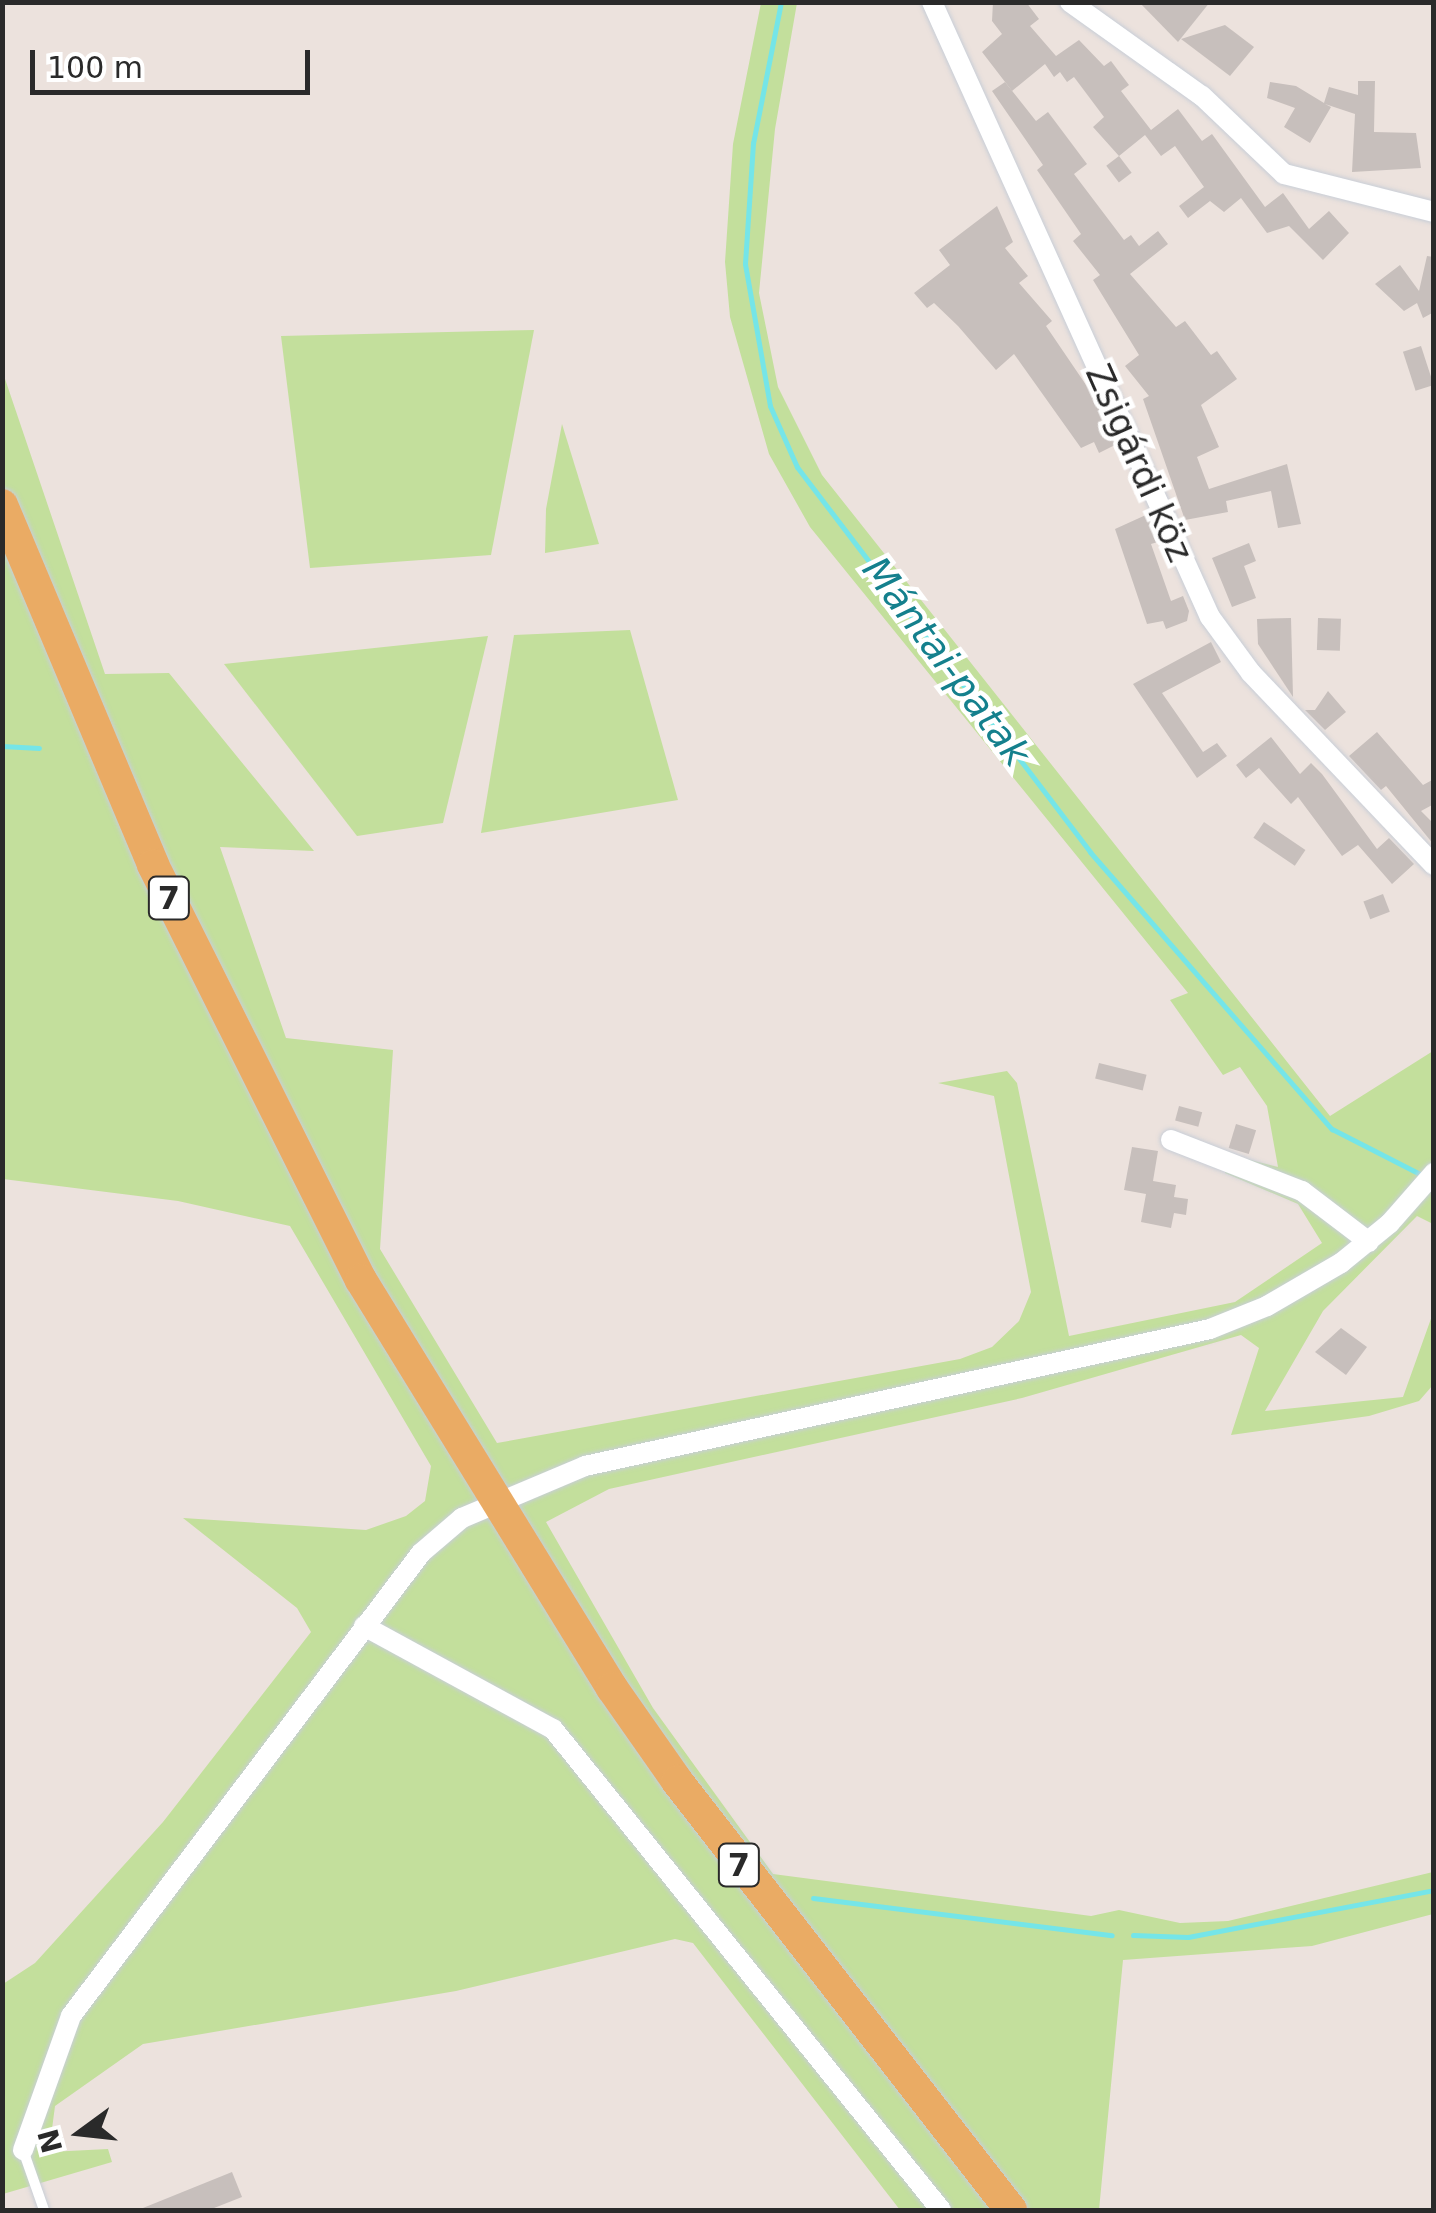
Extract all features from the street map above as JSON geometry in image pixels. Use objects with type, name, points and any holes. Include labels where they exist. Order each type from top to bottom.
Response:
[{"type":"main road","name":"7","points":[[2,504],[153,865],[300,1168],[494,1500],[677,1781],[1011,2210]]},
{"type":"street","name":"Zsigárdi köz","points":[[932,2],[1210,617],[1251,673],[1434,865]]},
{"type":"street","points":[[1070,2],[1202,96],[1284,174],[1429,210]]},
{"type":"street","points":[[1170,1140],[1302,1191],[1369,1242]]},
{"type":"street","points":[[23,2150],[71,2016],[364,1626],[435,1539],[494,1500],[626,1456],[1096,1357],[1246,1316],[1315,1280],[1369,1242],[1434,1173]]},
{"type":"street","points":[[364,1626],[553,1730],[941,2210]]},
{"type":"lane","points":[[23,2150],[44,2210]]},
{"type":"green space","points":[[761,3],[797,3],[775,129],[759,293],[778,387],[822,475],[1330,1116],[1433,1051],[1433,1224],[1417,1216],[1323,1311],[1265,1411],[1403,1397],[1433,1313],[1433,1385],[1419,1401],[1369,1416],[1231,1435],[1259,1348],[1241,1335],[1022,1398],[609,1489],[546,1522],[653,1708],[773,1874],[1091,1916],[1119,1910],[1180,1923],[1228,1921],[1433,1872],[1433,1914],[1312,1946],[1123,1960],[1099,2210],[900,2210],[693,1943],[675,1939],[456,1991],[143,2044],[55,2106],[49,2152],[108,2149],[112,2162],[3,2194],[3,1984],[35,1963],[163,1822],[311,1632],[297,1608],[183,1518],[366,1530],[406,1516],[425,1501],[431,1466],[290,1226],[178,1201],[3,1179],[2,370],[105,674],[169,673],[314,851],[220,847],[286,1038],[393,1050],[380,1249],[497,1443],[960,1359],[992,1347],[1019,1321],[1031,1292],[994,1096],[938,1083],[1007,1071],[1017,1083],[1069,1336],[1235,1302],[1322,1243],[1298,1204],[1225,1173],[1227,1154],[1278,1167],[1267,1106],[1240,1067],[1223,1075],[1170,1000],[1188,993],[810,527],[769,454],[730,317],[725,262],[733,144]]},
{"type":"green space","points":[[534,330],[491,555],[310,568],[281,336]]},
{"type":"green space","points":[[562,424],[599,544],[545,553],[546,509]]},
{"type":"green space","points":[[630,630],[678,800],[481,833],[514,635]]},
{"type":"green space","points":[[488,636],[443,823],[357,836],[224,664]]},
{"type":"building","points":[[993,2],[1026,2],[1039,19],[1030,26],[1056,56],[1079,40],[1104,66],[1111,61],[1129,85],[1121,91],[1151,130],[1178,109],[1202,141],[1212,134],[1265,207],[1283,193],[1309,229],[1329,211],[1349,233],[1323,260],[1289,226],[1267,233],[1241,198],[1224,212],[1210,201],[1188,218],[1179,206],[1204,187],[1175,146],[1161,156],[1145,135],[1119,156],[1093,127],[1104,117],[1074,77],[1067,82],[1060,72],[1054,77],[1045,64],[1012,91],[982,52],[1002,34],[992,21]]},
{"type":"building","points":[[1139,2],[1210,2],[1178,42]]},
{"type":"building","points":[[1225,25],[1254,47],[1230,76],[1181,39]]},
{"type":"building","points":[[1358,81],[1375,81],[1374,132],[1416,133],[1421,168],[1352,172],[1355,114],[1325,104],[1331,107],[1310,143],[1284,127],[1295,108],[1267,98],[1270,82],[1296,86],[1324,103],[1329,87],[1358,95]]},
{"type":"building","points":[[1005,82],[1036,121],[1048,112],[1087,164],[1074,174],[1124,240],[1131,235],[1139,246],[1158,231],[1168,244],[1130,274],[1176,327],[1185,321],[1211,355],[1217,351],[1237,379],[1201,405],[1219,447],[1197,457],[1209,489],[1287,464],[1301,524],[1278,528],[1271,491],[1226,501],[1228,512],[1185,520],[1143,399],[1149,396],[1125,366],[1139,355],[1093,280],[1100,275],[1073,241],[1081,234],[1037,170],[1043,165],[992,91]]},
{"type":"building","points":[[1119,156],[1132,173],[1119,182],[1106,166]]},
{"type":"building","points":[[997,206],[1013,242],[1005,248],[1028,276],[1019,283],[1052,321],[1046,326],[1099,404],[1117,444],[1099,453],[1094,442],[1081,448],[1014,354],[996,370],[934,303],[927,308],[914,293],[950,265],[939,250]]},
{"type":"building","points":[[1427,256],[1434,257],[1434,312],[1423,318],[1417,303],[1404,311],[1375,284],[1400,265],[1419,291]]},
{"type":"building","points":[[1421,346],[1434,385],[1416,391],[1403,352]]},
{"type":"building","points":[[1148,514],[1161,541],[1151,544],[1171,601],[1183,596],[1189,611],[1187,621],[1166,629],[1163,621],[1147,624],[1115,529]]},
{"type":"building","points":[[1249,543],[1256,561],[1244,566],[1256,598],[1232,607],[1212,558]]},
{"type":"building","points":[[1291,618],[1293,697],[1258,644],[1257,619]]},
{"type":"building","points":[[1318,618],[1341,619],[1340,651],[1317,650]]},
{"type":"building","points":[[1211,642],[1221,662],[1162,693],[1203,752],[1217,743],[1227,756],[1197,778],[1133,684]]},
{"type":"building","points":[[1328,691],[1346,712],[1325,730],[1305,710],[1315,710]]},
{"type":"building","points":[[1377,732],[1423,785],[1434,779],[1434,804],[1421,811],[1434,824],[1434,845],[1386,786],[1381,790],[1349,756]]},
{"type":"building","points":[[1271,737],[1300,774],[1311,763],[1322,774],[1377,849],[1389,838],[1414,864],[1392,884],[1358,845],[1342,856],[1298,797],[1291,804],[1259,768],[1246,778],[1236,765]]},
{"type":"building","points":[[1264,822],[1305,850],[1295,866],[1253,838]]},
{"type":"building","points":[[1383,894],[1390,912],[1370,919],[1363,902]]},
{"type":"building","points":[[1099,1063],[1147,1075],[1143,1090],[1095,1079]]},
{"type":"building","points":[[1179,1106],[1202,1112],[1198,1127],[1175,1120]]},
{"type":"building","points":[[1236,1124],[1256,1130],[1249,1154],[1229,1148]]},
{"type":"building","points":[[1132,1147],[1158,1151],[1153,1181],[1176,1185],[1174,1197],[1188,1199],[1186,1215],[1174,1213],[1171,1228],[1141,1222],[1146,1194],[1124,1190]]},
{"type":"building","points":[[1341,1328],[1367,1347],[1346,1375],[1315,1352]]},
{"type":"building","points":[[232,2172],[242,2197],[209,2210],[138,2210]]},
{"type":"waterway","name":"Mántai-patak","points":[[781,2],[753,143],[745,264],[770,406],[797,467],[1090,852],[1332,1129],[1422,1175]]},
{"type":"waterway","points":[[2,746],[39,748]]},
{"type":"waterway","points":[[1133,1935],[1188,1937],[1434,1890]]},
{"type":"waterway","points":[[813,1898],[1112,1935]]}]
